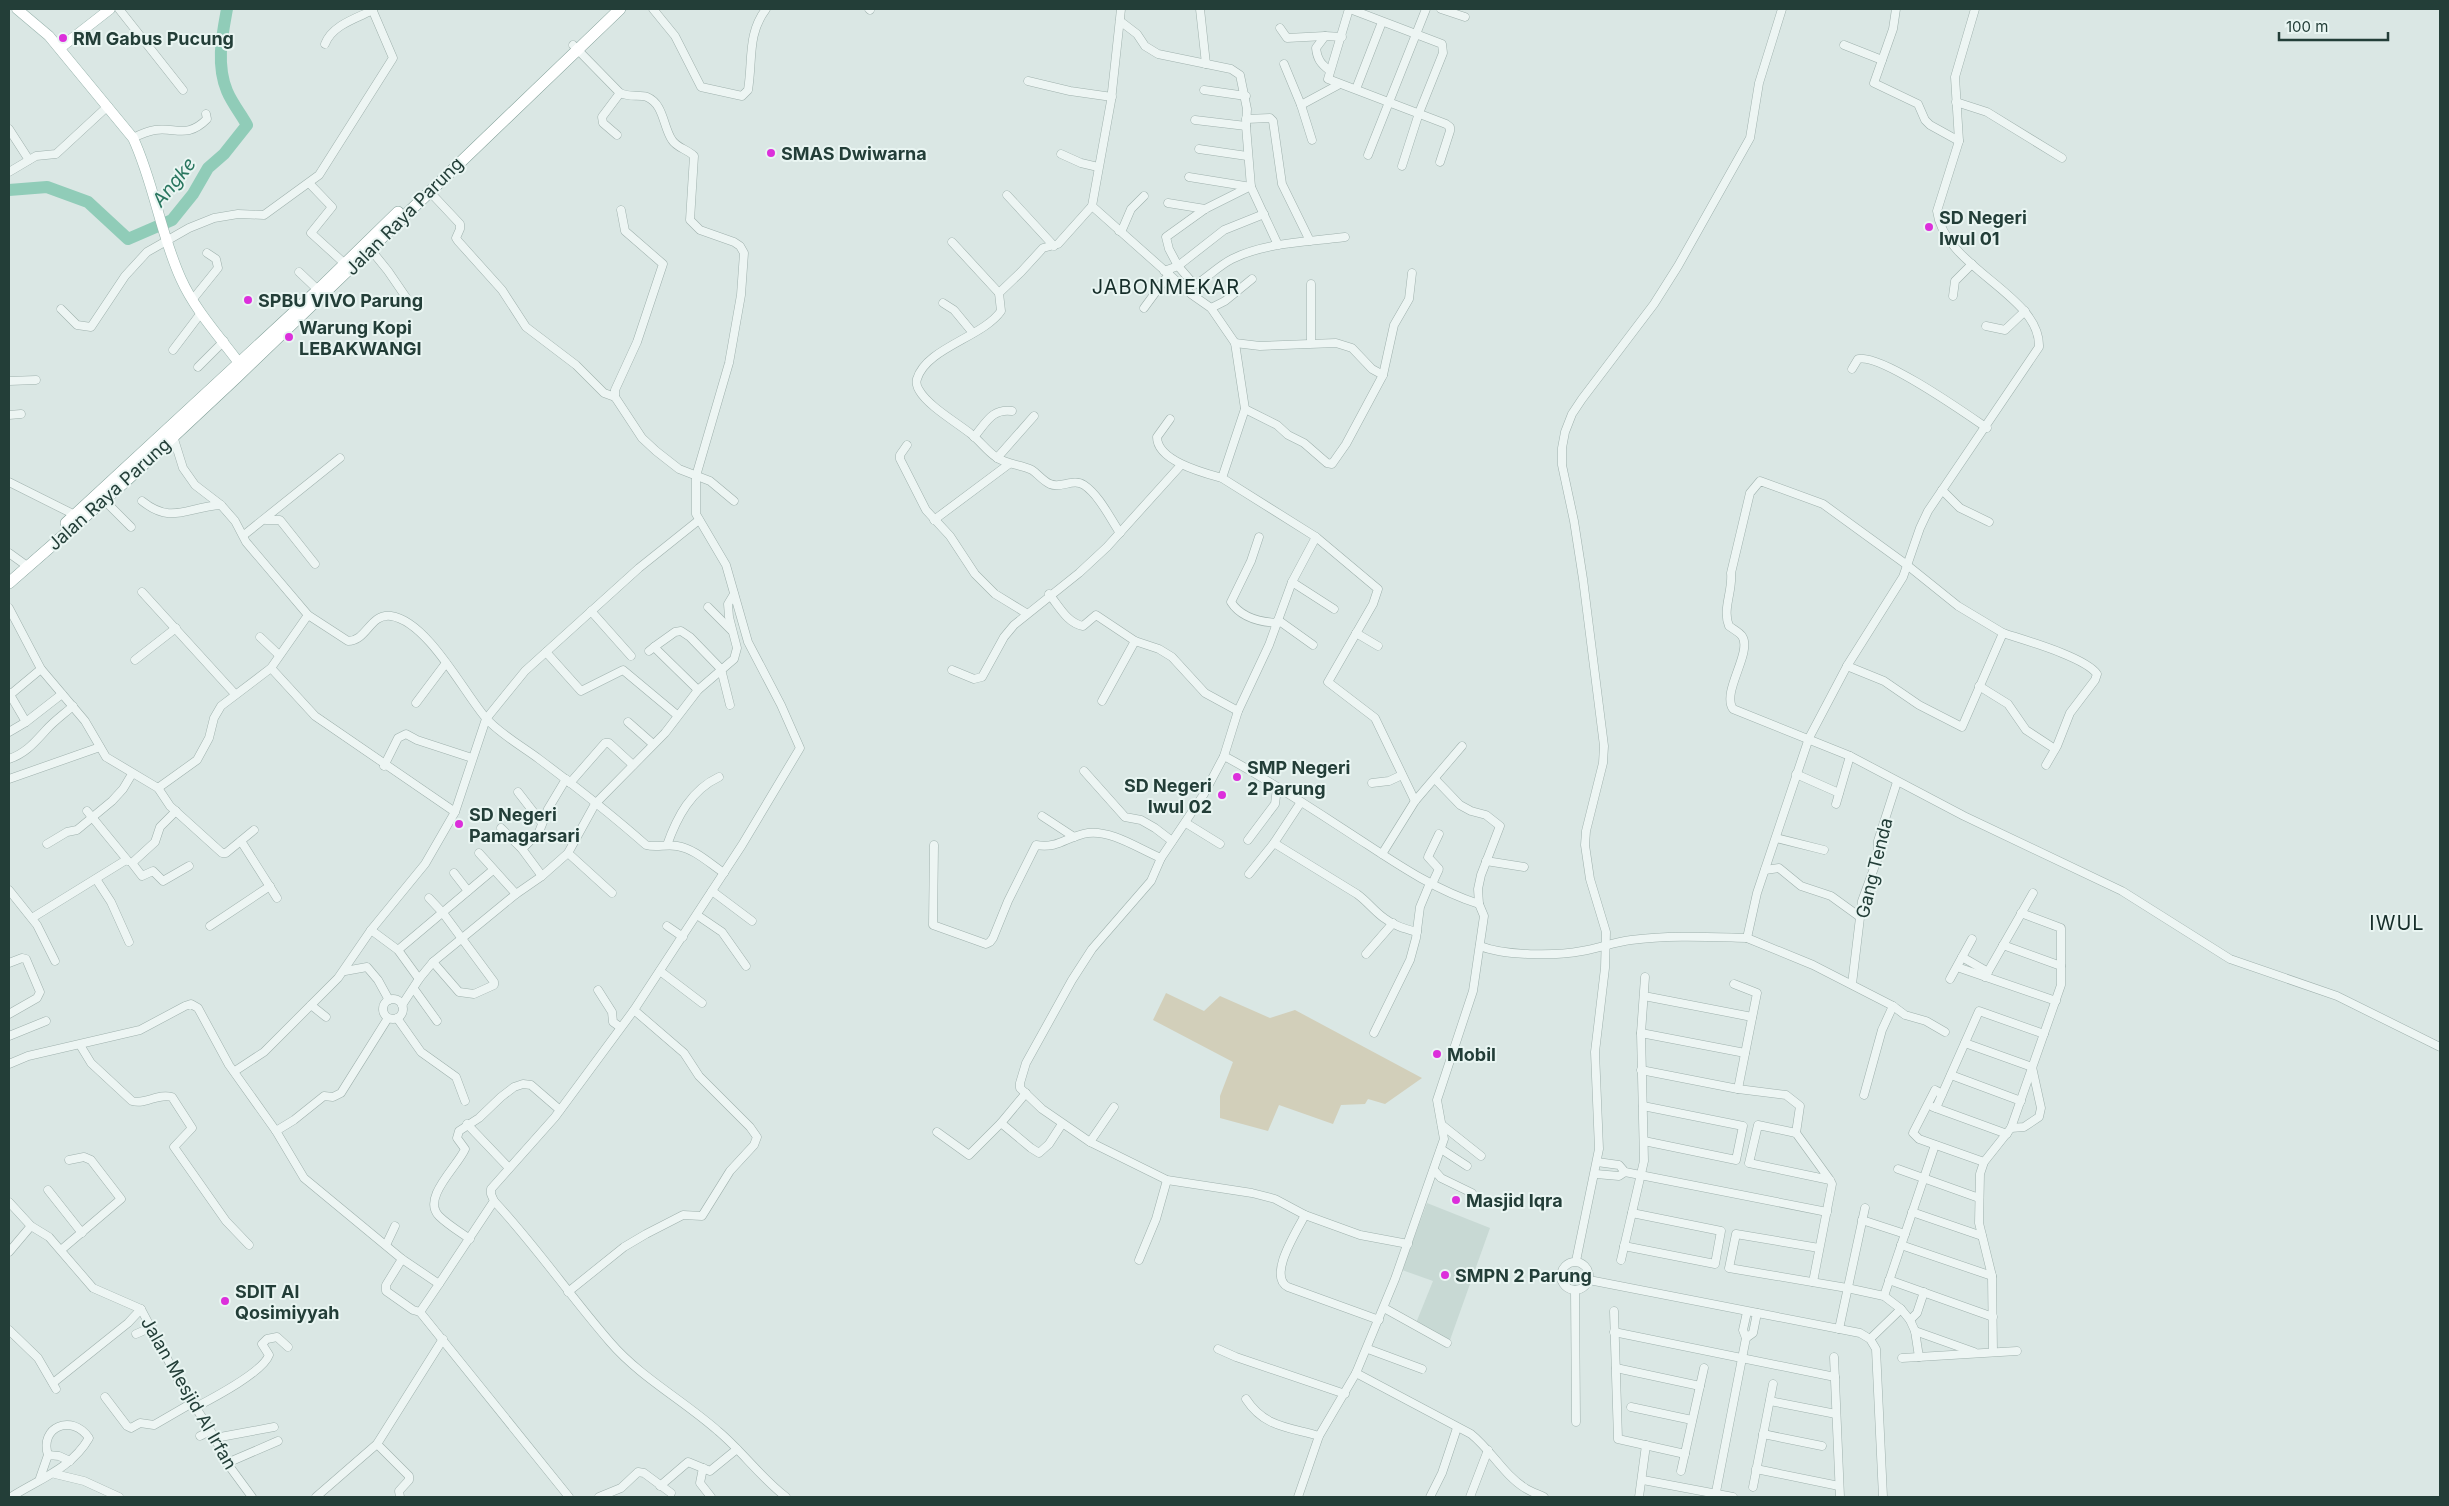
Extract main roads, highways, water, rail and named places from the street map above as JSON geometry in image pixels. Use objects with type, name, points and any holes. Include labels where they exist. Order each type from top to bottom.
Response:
[{"type":"highway","name":"Jalan Raya Parung","points":[[9,583],[25,564],[75,515],[173,436],[371,250],[612,9]]},
{"type":"highway","name":"Jalan Raya Parung","points":[[9,574],[25,564],[104,500],[124,477],[239,363],[318,290],[344,263],[575,48],[620,9]]},
{"type":"main road","points":[[17,9],[31,19],[60,48],[133,138],[142,156],[159,218],[181,279],[201,313],[239,363]]},
{"type":"main road","points":[[60,48],[110,9]]},
{"type":"waterway","name":"Angke","points":[[9,190],[47,187],[88,202],[128,239],[172,220],[193,194],[208,168],[224,154],[247,125],[227,91],[222,71],[221,50],[227,9]]},
{"type":"place","name":"RM Gabus Pucung","points":[[63,38]]},
{"type":"place","name":"SMAS Dwiwarna","points":[[771,153]]},
{"type":"place","name":"SD Negeri Iwul 01","points":[[1929,227]]},
{"type":"place","name":"SPBU VIVO Parung","points":[[248,300]]},
{"type":"place","name":"Warung Kopi LEBAKWANGI","points":[[289,337]]},
{"type":"place","name":"SMP Negeri 2 Parung","points":[[1237,777]]},
{"type":"place","name":"SD Negeri Iwul 02","points":[[1222,795]]},
{"type":"place","name":"SD Negeri Pamagarsari","points":[[459,824]]},
{"type":"place","name":"Mobil","points":[[1437,1054]]},
{"type":"place","name":"Masjid Iqra","points":[[1456,1200]]},
{"type":"place","name":"SMPN 2 Parung","points":[[1445,1275]]},
{"type":"place","name":"SDIT Al Qosimiyyah","points":[[225,1301]]},
{"type":"district","name":"JABONMEKAR","points":[[1166,287]]},
{"type":"district","name":"IWUL","points":[[2397,923]]}]
